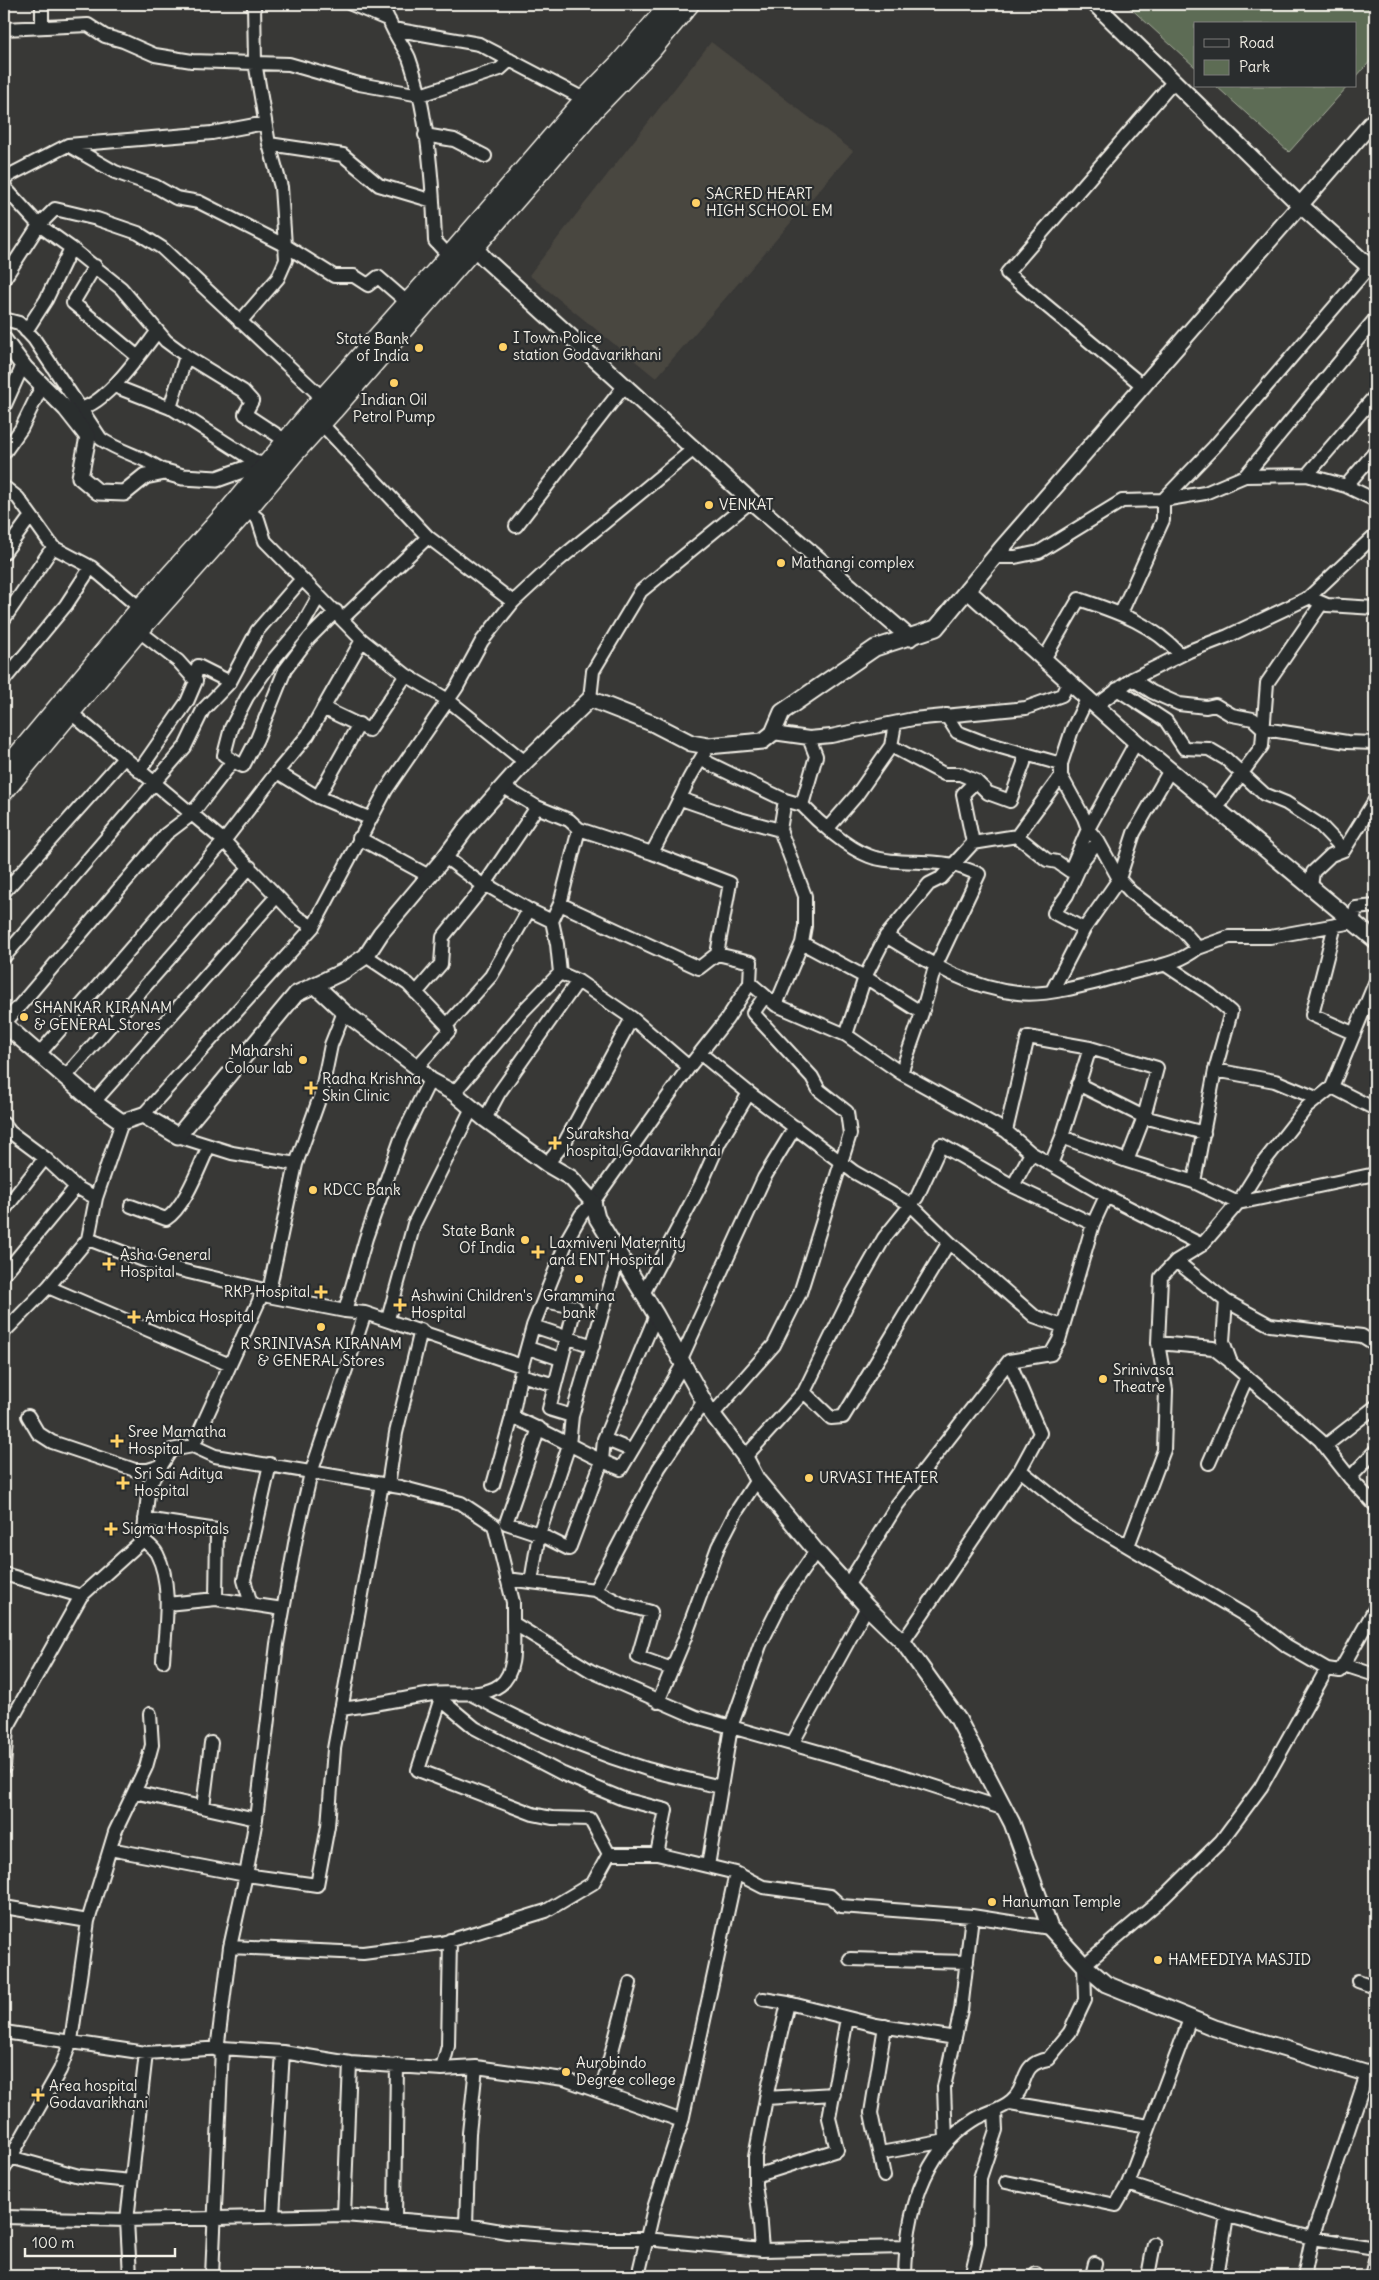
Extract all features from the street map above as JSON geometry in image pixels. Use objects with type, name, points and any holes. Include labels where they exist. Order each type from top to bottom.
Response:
[{"type":"main road","points":[[4,792],[139,631],[247,510],[322,416],[461,250],[593,111],[635,57],[670,4]]},
{"type":"main road","points":[[492,216],[584,99],[635,57],[690,4]]},
{"type":"main road","points":[[322,416],[323,397],[408,303],[461,250]]},
{"type":"main road","points":[[4,771],[140,608],[230,508],[261,465],[286,441],[322,416]]},
{"type":"street","points":[[42,4],[42,26]]},
{"type":"street","points":[[240,322],[278,278],[286,260],[280,188],[269,144],[255,62],[254,4]]},
{"type":"street","points":[[351,4],[391,24],[480,44],[584,99]]},
{"type":"street","points":[[380,4],[408,56],[420,95],[433,201],[435,241],[461,250],[625,385],[751,500],[910,638]]},
{"type":"street","points":[[1095,4],[1299,204],[1373,266],[1214,447],[1163,500],[1163,520],[1121,613]]},
{"type":"street","points":[[4,29],[88,25],[105,36],[123,41],[155,55],[192,61],[289,64],[359,84],[420,95],[500,68],[510,60]]},
{"type":"street","points":[[1142,385],[1007,273],[1174,81]]},
{"type":"street","points":[[590,699],[654,724],[691,743],[708,746],[763,741],[773,733],[782,712],[875,648],[936,628],[994,557],[1142,385],[1375,119]]},
{"type":"street","points":[[4,178],[68,145],[212,133],[265,123]]},
{"type":"street","points":[[425,135],[454,140],[485,156]]},
{"type":"street","points":[[269,144],[344,155],[379,185],[433,201]]},
{"type":"street","points":[[68,145],[114,172],[155,186],[176,198],[199,202],[286,246],[334,276],[354,276],[368,284],[378,277],[408,303]]},
{"type":"street","points":[[4,183],[6,189],[39,225],[95,266],[121,288],[157,332],[186,356],[243,392],[252,401],[245,414],[286,441]]},
{"type":"street","points":[[4,278],[39,225],[55,209],[97,219],[138,233],[162,248],[323,397]]},
{"type":"street","points":[[26,331],[46,300],[71,248]]},
{"type":"street","points":[[95,266],[73,303],[138,357]]},
{"type":"street","points":[[4,319],[19,323],[34,339],[101,439],[116,450],[152,462],[164,472],[183,477],[217,479],[261,465]]},
{"type":"street","points":[[1245,476],[1375,319]]},
{"type":"street","points":[[66,408],[82,409],[114,386],[157,332]]},
{"type":"street","points":[[4,340],[42,386],[66,408],[88,437],[80,477],[98,492],[124,493],[145,476],[164,472]]},
{"type":"street","points":[[170,408],[186,356]]},
{"type":"street","points":[[4,408],[23,364]]},
{"type":"street","points":[[516,526],[625,385]]},
{"type":"street","points":[[4,453],[21,429],[42,386]]},
{"type":"street","points":[[114,386],[170,408],[261,465]]},
{"type":"street","points":[[1307,475],[1375,396]]},
{"type":"street","points":[[322,416],[428,537],[513,602]]},
{"type":"street","points":[[122,1122],[143,1115],[313,927],[369,818],[386,790],[448,700],[482,641],[513,602],[554,564],[695,448]]},
{"type":"street","points":[[1346,486],[1375,452]]},
{"type":"street","points":[[994,557],[1015,557],[1039,552],[1122,501],[1163,500],[1206,493],[1245,476],[1307,475],[1346,486],[1375,500]]},
{"type":"street","points":[[4,487],[18,498],[54,546],[90,567],[140,608]]},
{"type":"street","points":[[178,1136],[296,994],[344,971],[366,956],[381,933],[445,857],[468,826],[525,762],[590,699],[593,671],[641,591],[751,500]]},
{"type":"street","points":[[247,510],[258,519],[265,541],[301,580],[339,615],[362,640],[406,675],[448,700],[525,762]]},
{"type":"street","points":[[4,554],[31,516]]},
{"type":"street","points":[[846,1035],[865,976],[886,936],[929,884],[941,878],[973,843],[1017,836],[1061,770],[1072,730],[1092,701],[1181,655],[1228,636],[1308,598],[1375,536]]},
{"type":"street","points":[[122,1122],[94,1102],[4,1024],[160,841],[191,815],[257,739],[285,670],[309,638],[339,615],[428,537]]},
{"type":"street","points":[[4,620],[54,546]]},
{"type":"street","points":[[4,680],[66,605],[90,567]]},
{"type":"street","points":[[4,957],[185,747],[203,710],[230,682],[257,630],[301,580]]},
{"type":"street","points":[[967,590],[1136,742],[1375,940]]},
{"type":"street","points":[[238,763],[224,755],[230,728],[247,697],[272,660],[302,626],[319,596]]},
{"type":"street","points":[[1308,598],[1327,606],[1375,608]]},
{"type":"street","points":[[1044,658],[1078,599],[1121,613],[1165,638],[1181,655]]},
{"type":"street","points":[[1216,808],[1262,746],[1266,684],[1322,603]]},
{"type":"street","points":[[139,631],[178,661],[194,679]]},
{"type":"street","points":[[39,1054],[224,842],[277,772],[308,735],[362,640]]},
{"type":"street","points":[[139,771],[188,702],[196,681],[194,679],[198,666],[230,682]]},
{"type":"street","points":[[323,708],[369,730],[406,675]]},
{"type":"street","points":[[1132,680],[1152,692],[1179,704],[1206,707],[1215,705],[1232,714],[1253,719],[1264,729],[1347,742],[1375,743]]},
{"type":"street","points":[[773,733],[809,738],[831,736],[913,719],[1026,708],[1062,695],[1069,681]]},
{"type":"street","points":[[1117,689],[1166,721],[1184,748],[1209,749],[1226,759],[1264,794],[1286,803],[1320,825],[1344,850]]},
{"type":"street","points":[[71,713],[224,842],[297,917],[313,927]]},
{"type":"street","points":[[946,715],[957,732],[1024,754],[1061,770],[1088,829],[1098,841],[1119,879],[1131,892],[1183,931],[1198,948]]},
{"type":"street","points":[[318,797],[359,724]]},
{"type":"street","points":[[828,828],[856,796],[891,746],[895,724]]},
{"type":"street","points":[[802,805],[816,756],[809,738]]},
{"type":"street","points":[[1084,929],[1054,913],[1067,895],[1088,829],[1136,742]]},
{"type":"street","points":[[652,853],[708,746]]},
{"type":"street","points":[[891,746],[944,774],[960,774],[976,781],[988,793],[1010,801],[1024,763],[1024,754]]},
{"type":"street","points":[[4,892],[124,758]]},
{"type":"street","points":[[702,760],[785,800],[802,805],[820,824],[828,828],[844,842],[869,856],[953,865],[979,874],[935,967],[922,1013],[901,1073]]},
{"type":"street","points":[[1052,991],[1084,929],[1119,879],[1134,833],[1170,770]]},
{"type":"street","points":[[277,772],[318,797],[369,818]]},
{"type":"street","points":[[973,843],[963,794],[976,781]]},
{"type":"street","points":[[504,787],[538,807],[569,820],[579,829],[652,853],[730,883],[717,954],[699,968],[560,904]]},
{"type":"street","points":[[681,799],[736,818],[780,830]]},
{"type":"street","points":[[776,1005],[802,943],[805,926],[805,896],[780,830],[785,800]]},
{"type":"street","points":[[1311,887],[1313,872],[1319,864],[1331,855],[1344,850],[1375,800]]},
{"type":"street","points":[[416,994],[441,964],[443,937],[484,885],[538,807]]},
{"type":"street","points":[[560,973],[552,921],[560,904],[579,829]]},
{"type":"street","points":[[1017,836],[1047,860],[1057,862],[1073,872]]},
{"type":"street","points":[[359,838],[428,876]]},
{"type":"street","points":[[1073,872],[1098,841]]},
{"type":"street","points":[[445,857],[484,885],[552,921]]},
{"type":"street","points":[[65,1077],[250,867]]},
{"type":"street","points":[[94,1102],[277,896]]},
{"type":"street","points":[[1353,922],[1356,908],[1375,906]]},
{"type":"street","points":[[447,1025],[491,976],[529,910]]},
{"type":"street","points":[[886,936],[935,967],[978,986],[1020,994],[1052,991],[1166,965],[1183,959],[1198,948],[1229,937],[1270,937],[1353,922]]},
{"type":"street","points":[[1335,925],[1312,1015],[1353,1032]]},
{"type":"street","points":[[802,943],[865,976],[922,1013]]},
{"type":"street","points":[[493,1485],[512,1417],[533,1326],[569,1236],[581,1215],[593,1202],[689,1067],[701,1054],[750,983],[751,962],[717,954]]},
{"type":"street","points":[[366,956],[408,984],[447,1025],[449,1031],[417,1067]]},
{"type":"street","points":[[1166,965],[1231,1012],[1215,1070],[1194,1182]]},
{"type":"street","points":[[560,973],[578,981],[632,1018],[689,1067]]},
{"type":"street","points":[[454,1093],[522,1012],[560,973]]},
{"type":"street","points":[[485,1119],[499,1092],[578,981]]},
{"type":"street","points":[[750,983],[776,1005],[846,1035],[901,1073],[1006,1131],[1031,1153],[1106,1196],[1202,1245]]},
{"type":"street","points":[[1128,1546],[1164,1450],[1166,1390],[1158,1343],[1161,1277],[1176,1261],[1202,1245],[1238,1203],[1263,1163],[1307,1106],[1332,1087],[1353,1032],[1375,983]]},
{"type":"street","points":[[316,986],[344,1012],[417,1067],[430,1080],[454,1093],[485,1119],[571,1178],[593,1202],[597,1218],[656,1315],[704,1401],[745,1457],[757,1480],[847,1586],[903,1642],[958,1719],[1012,1823],[1050,1928],[1084,1965],[1106,1984],[1190,2019],[1371,2075],[1312,2238],[1304,2276]]},
{"type":"street","points":[[712,1414],[774,1345],[800,1293],[850,1134],[847,1112],[819,1090],[812,1077],[753,1013],[765,996]]},
{"type":"street","points":[[193,1446],[266,1293],[296,1164],[321,1094],[331,1046],[344,1012]]},
{"type":"street","points":[[548,1164],[565,1142],[632,1018]]},
{"type":"street","points":[[1006,1131],[1028,1037],[1090,1048],[1157,1068],[1144,1117],[1126,1161]]},
{"type":"street","points":[[1051,1164],[1062,1137],[1090,1048]]},
{"type":"street","points":[[701,1054],[842,1163],[910,1204],[949,1242],[1034,1316],[1062,1326]]},
{"type":"street","points":[[1215,1070],[1275,1081],[1316,1098]]},
{"type":"street","points":[[344,1311],[366,1238],[400,1139],[430,1080]]},
{"type":"street","points":[[1078,1084],[1144,1117],[1204,1133]]},
{"type":"street","points":[[1332,1087],[1375,1109]]},
{"type":"street","points":[[643,1294],[701,1184],[719,1143],[749,1093]]},
{"type":"street","points":[[388,1319],[414,1224],[472,1108]]},
{"type":"street","points":[[143,1115],[178,1136],[209,1146],[232,1153],[296,1164]]},
{"type":"street","points":[[4,1332],[48,1287],[88,1239],[96,1198],[122,1122]]},
{"type":"street","points":[[512,1417],[539,1428],[569,1445],[577,1446],[602,1461],[621,1468],[682,1362],[764,1178],[795,1127]]},
{"type":"street","points":[[6,1132],[45,1158],[76,1187],[96,1198]]},
{"type":"street","points":[[1062,1137],[1126,1161],[1194,1182],[1238,1203],[1375,1174]]},
{"type":"street","points":[[745,1457],[804,1392],[863,1275],[884,1238],[910,1204],[917,1198],[941,1145],[1013,1186],[1093,1224]]},
{"type":"street","points":[[131,1206],[166,1220],[172,1216],[184,1198],[209,1146]]},
{"type":"street","points":[[1013,1186],[1031,1153]]},
{"type":"street","points":[[4,1210],[45,1158]]},
{"type":"street","points":[[4,1274],[76,1187]]},
{"type":"street","points":[[847,1586],[897,1505],[1009,1361],[1051,1354],[1059,1340],[1093,1224],[1106,1196]]},
{"type":"street","points":[[88,1239],[151,1262],[266,1293],[388,1319],[421,1330],[555,1385]]},
{"type":"street","points":[[804,1392],[831,1418],[843,1418],[949,1242]]},
{"type":"street","points":[[531,1582],[539,1534],[569,1445],[572,1416],[619,1255]]},
{"type":"street","points":[[1176,1261],[1226,1301],[1270,1325],[1362,1336],[1372,1340]]},
{"type":"street","points":[[48,1287],[230,1365]]},
{"type":"street","points":[[544,1301],[575,1307],[549,1409],[572,1416]]},
{"type":"street","points":[[1226,1301],[1224,1341],[1231,1363]]},
{"type":"street","points":[[212,2276],[220,2049],[230,1947],[256,1818],[277,1644],[296,1538],[311,1473],[365,1313]]},
{"type":"street","points":[[539,1428],[506,1523],[539,1534],[569,1549],[602,1461],[604,1439],[656,1315]]},
{"type":"street","points":[[533,1326],[593,1346]]},
{"type":"street","points":[[110,1849],[246,1875],[317,1885],[328,1826],[334,1749],[341,1709],[385,1485],[421,1330]]},
{"type":"street","points":[[1158,1343],[1213,1348],[1325,1446],[1350,1478],[1375,1505]]},
{"type":"street","points":[[528,1348],[561,1359]]},
{"type":"street","points":[[903,1642],[1020,1470],[1040,1433],[1009,1361]]},
{"type":"street","points":[[1209,1462],[1247,1377]]},
{"type":"street","points":[[595,1590],[659,1468],[704,1401]]},
{"type":"street","points":[[1325,1446],[1375,1407]]},
{"type":"street","points":[[28,1416],[38,1433],[52,1442],[136,1470],[148,1470],[161,1466]]},
{"type":"street","points":[[604,1439],[631,1450]]},
{"type":"street","points":[[4,1767],[5,1727],[81,1596],[143,1540],[149,1485],[171,1450],[193,1446],[215,1456],[385,1485],[461,1503],[494,1525],[513,1602],[513,1651],[510,1672],[500,1685],[485,1691],[341,1709]]},
{"type":"street","points":[[1350,1478],[1375,1451]]},
{"type":"street","points":[[250,1604],[244,1580],[270,1464]]},
{"type":"street","points":[[1020,1470],[1077,1516],[1253,1620],[1287,1646],[1327,1669],[1340,1671],[1375,1609]]},
{"type":"street","points":[[658,1702],[718,1547],[736,1512],[757,1480]]},
{"type":"street","points":[[145,1519],[217,1530],[216,1599]]},
{"type":"street","points":[[143,1540],[157,1552],[164,1577],[166,1604],[163,1661]]},
{"type":"street","points":[[708,1866],[731,1727],[760,1645],[784,1597],[816,1551]]},
{"type":"street","points":[[4,1574],[81,1596]]},
{"type":"street","points":[[507,1579],[595,1590],[622,1604],[651,1612],[638,1658],[672,1669]]},
{"type":"street","points":[[166,1604],[216,1599],[283,1609]]},
{"type":"street","points":[[792,1744],[867,1607]]},
{"type":"street","points":[[513,1623],[591,1671],[658,1702],[696,1717],[890,1772],[1005,1809]]},
{"type":"street","points":[[1344,1665],[1375,1675]]},
{"type":"street","points":[[1084,1965],[1163,1898],[1220,1841],[1262,1788],[1327,1669]]},
{"type":"street","points":[[468,1693],[512,1716],[561,1738],[648,1769],[721,1787]]},
{"type":"street","points":[[437,1697],[475,1728],[563,1774],[623,1799],[666,1810],[657,1854]]},
{"type":"street","points":[[437,1697],[418,1770],[533,1814],[552,1818],[590,1819],[609,1854]]},
{"type":"street","points":[[131,2181],[79,2176],[6,2164],[60,2070],[71,2041],[88,1921],[115,1832],[146,1767],[152,1745],[150,1714]]},
{"type":"street","points":[[203,1807],[211,1743]]},
{"type":"street","points":[[134,1792],[256,1818]]},
{"type":"street","points":[[609,1854],[657,1854],[736,1873],[763,1887],[830,1896],[841,1906],[972,1916],[1050,1928]]},
{"type":"street","points":[[230,1947],[363,1953],[418,1947],[450,1940],[546,1911],[593,1883],[609,1854]]},
{"type":"street","points":[[638,2276],[654,2208],[682,2121],[736,1873]]},
{"type":"street","points":[[4,1907],[88,1921]]},
{"type":"street","points":[[946,2141],[944,2087],[961,2010],[972,1916]]},
{"type":"street","points":[[442,2069],[448,2046],[450,1940]]},
{"type":"street","points":[[850,1958],[967,1962]]},
{"type":"street","points":[[905,2276],[906,2247],[916,2196],[936,2156],[946,2141],[975,2119],[1010,2103],[1021,2092],[1026,2071],[1039,2061],[1048,2059],[1070,2032],[1085,2000],[1084,1965]]},
{"type":"street","points":[[1358,1981],[1375,1987]]},
{"type":"street","points":[[601,2092],[630,1983]]},
{"type":"street","points":[[763,1999],[885,2026],[955,2038]]},
{"type":"street","points":[[762,2250],[755,2157],[766,2098],[788,2003]]},
{"type":"street","points":[[755,2176],[837,2150],[829,2118],[847,2018]]},
{"type":"street","points":[[1006,2182],[1116,2205],[1128,2184],[1190,2019]]},
{"type":"street","points":[[884,2176],[871,2113],[885,2026]]},
{"type":"street","points":[[4,2032],[146,2053],[220,2049],[283,2052],[350,2063],[442,2069],[476,2067],[564,2078],[682,2121]]},
{"type":"street","points":[[273,2215],[283,2052]]},
{"type":"street","points":[[130,2276],[127,2220],[146,2053]]},
{"type":"street","points":[[344,2215],[350,2063]]},
{"type":"street","points":[[395,2219],[397,2065]]},
{"type":"street","points":[[466,2225],[469,2133],[476,2067]]},
{"type":"street","points":[[766,2098],[834,2094]]},
{"type":"street","points":[[1010,2103],[1150,2126]]},
{"type":"street","points":[[971,2276],[979,2243],[980,2178],[996,2130],[995,2110]]},
{"type":"street","points":[[880,2153],[946,2141]]},
{"type":"street","points":[[1128,2184],[1227,2216],[1312,2238],[1375,2248]]},
{"type":"street","points":[[4,2216],[127,2220],[273,2215],[344,2215],[466,2225],[517,2233],[601,2239],[646,2239],[762,2250],[906,2247]]},
{"type":"street","points":[[1217,2276],[1227,2216]]},
{"type":"street","points":[[1148,2276],[1154,2244]]},
{"type":"street","points":[[1371,2276],[1375,2260]]},
{"type":"shaded area","name":"SACRED HEART HIGH SCHOOL EM","points":[[711,42],[853,151],[656,378],[529,275]]},
{"type":"green space","points":[[1126,4],[1375,4],[1375,56],[1356,77],[1356,22],[1194,22],[1194,66]]},
{"type":"green space","points":[[1218,88],[1346,88],[1289,152]]},
{"type":"place","name":"SACRED HEART HIGH SCHOOL EM","points":[[696,203]]},
{"type":"place","name":"I Town Police station Godavarikhani","points":[[503,347]]},
{"type":"place","name":"State Bank of India","points":[[419,348]]},
{"type":"place","name":"Indian Oil Petrol Pump","points":[[394,383]]},
{"type":"place","name":"VENKAT","points":[[709,505]]},
{"type":"place","name":"Mathangi complex","points":[[781,563]]},
{"type":"place","name":"SHANKAR KIRANAM & GENERAL Stores","points":[[24,1017]]},
{"type":"place","name":"Maharshi Colour lab","points":[[303,1060]]},
{"type":"place","name":"Radha Krishna Skin Clinic","points":[[311,1088]]},
{"type":"place","name":"Suraksha hospital,Godavarikhnai","points":[[555,1143]]},
{"type":"place","name":"KDCC Bank","points":[[313,1190]]},
{"type":"place","name":"State Bank Of India","points":[[525,1240]]},
{"type":"place","name":"Laxmiveni Maternity and ENT Hospital","points":[[538,1252]]},
{"type":"place","name":"Asha General Hospital","points":[[109,1264]]},
{"type":"place","name":"Grammina bank","points":[[579,1279]]},
{"type":"place","name":"RKP Hospital","points":[[321,1292]]},
{"type":"place","name":"Ashwini Children's Hospital","points":[[400,1305]]},
{"type":"place","name":"Ambica Hospital","points":[[134,1317]]},
{"type":"place","name":"R SRINIVASA KIRANAM & GENERAL Stores","points":[[321,1327]]},
{"type":"place","name":"Srinivasa Theatre","points":[[1103,1379]]},
{"type":"place","name":"Sree Mamatha Hospital","points":[[117,1441]]},
{"type":"place","name":"URVASI THEATER","points":[[809,1478]]},
{"type":"place","name":"Sri Sai Aditya Hospital","points":[[123,1483]]},
{"type":"place","name":"Sigma Hospitals","points":[[111,1529]]},
{"type":"place","name":"Hanuman Temple","points":[[992,1902]]},
{"type":"place","name":"HAMEEDIYA MASJID","points":[[1158,1960]]},
{"type":"place","name":"Aurobindo Degree college","points":[[566,2072]]},
{"type":"place","name":"Area hospital Godavarikhani","points":[[38,2095]]}]
